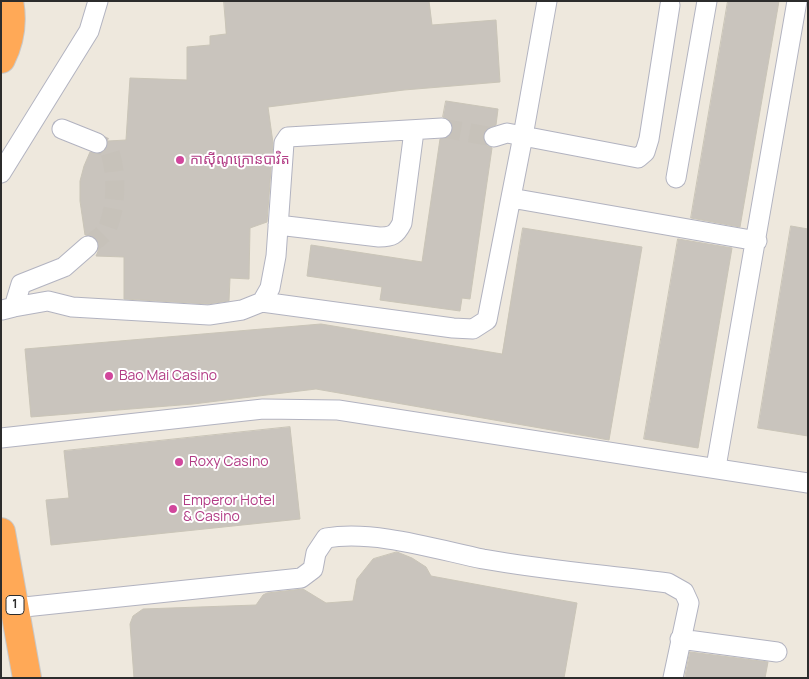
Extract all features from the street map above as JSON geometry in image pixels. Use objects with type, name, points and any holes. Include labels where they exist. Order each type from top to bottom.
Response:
[{"type":"highway","points":[[1,59],[10,36],[12,15],[9,1]]},
{"type":"highway","name":"1","points":[[1,532],[27,678]]},
{"type":"street","points":[[1,174],[88,31],[98,1]]},
{"type":"street","points":[[7,309],[48,301],[72,307],[209,315],[242,310],[262,302],[473,329],[487,320],[547,1]]},
{"type":"street","points":[[676,178],[707,1]]},
{"type":"street","points":[[716,467],[757,241],[797,1]]},
{"type":"street","points":[[494,137],[507,133],[638,158],[645,152],[649,139],[670,5]]},
{"type":"street","points":[[262,302],[270,288],[278,225],[284,144],[288,137],[442,128]]},
{"type":"street","points":[[62,129],[97,143]]},
{"type":"street","points":[[278,225],[379,237],[389,237],[396,234],[402,223],[414,131]]},
{"type":"street","points":[[511,198],[757,241]]},
{"type":"street","points":[[7,309],[20,284],[64,267],[88,246]]},
{"type":"street","points":[[1,438],[263,410],[338,410],[716,467],[808,483]]},
{"type":"street","points":[[15,608],[301,578],[314,569],[316,552],[326,538],[344,535],[406,543],[485,559],[668,583],[684,592],[689,603],[673,678]]},
{"type":"street","points":[[680,640],[777,652]]},
{"type":"building","name":"កាស៊ីណូក្រោនបាវិត","points":[[224,1],[429,1],[432,25],[496,20],[500,82],[404,90],[268,107],[273,143],[267,222],[250,228],[249,279],[230,278],[229,301],[208,304],[124,299],[124,257],[96,256],[99,249],[97,239],[91,235],[85,235],[80,201],[80,181],[84,166],[90,152],[98,154],[104,151],[108,141],[126,140],[130,78],[187,80],[187,47],[210,45],[210,36],[226,34]]},
{"type":"building","points":[[728,1],[779,1],[740,227],[691,218]]},
{"type":"building","points":[[446,101],[498,109],[496,125],[486,129],[483,135],[486,145],[492,148],[470,299],[462,298],[460,311],[380,300],[382,287],[307,276],[311,245],[422,262],[440,139],[449,137],[453,128],[451,121],[443,117]]},
{"type":"building","points":[[791,226],[808,229],[808,436],[758,428]]},
{"type":"building","points":[[523,228],[642,247],[609,440],[316,389],[193,404],[31,417],[25,349],[321,324],[502,354]]},
{"type":"building","points":[[678,239],[732,248],[698,448],[644,439]]},
{"type":"building","points":[[290,427],[300,519],[51,545],[46,500],[69,498],[64,451]]},
{"type":"building","points":[[397,552],[412,558],[426,567],[431,576],[577,603],[564,678],[134,678],[130,624],[133,616],[143,609],[256,605],[263,595],[267,593],[303,589],[326,603],[353,601],[357,579],[373,559]]},
{"type":"building","points":[[690,652],[768,662],[765,678],[685,678]]},
{"type":"tunnel","points":[[442,128],[494,137]]},
{"type":"tunnel","points":[[88,246],[107,230],[113,208],[115,188],[115,177],[109,149],[97,143]]},
{"type":"place","name":"កាស៊ីណូក្រោនបាវិត","points":[[180,160]]},
{"type":"place","name":"Bao Mai Casino","points":[[109,376]]},
{"type":"place","name":"Roxy Casino","points":[[179,462]]},
{"type":"place","name":"Emperor Hotel & Casino","points":[[173,509]]}]
